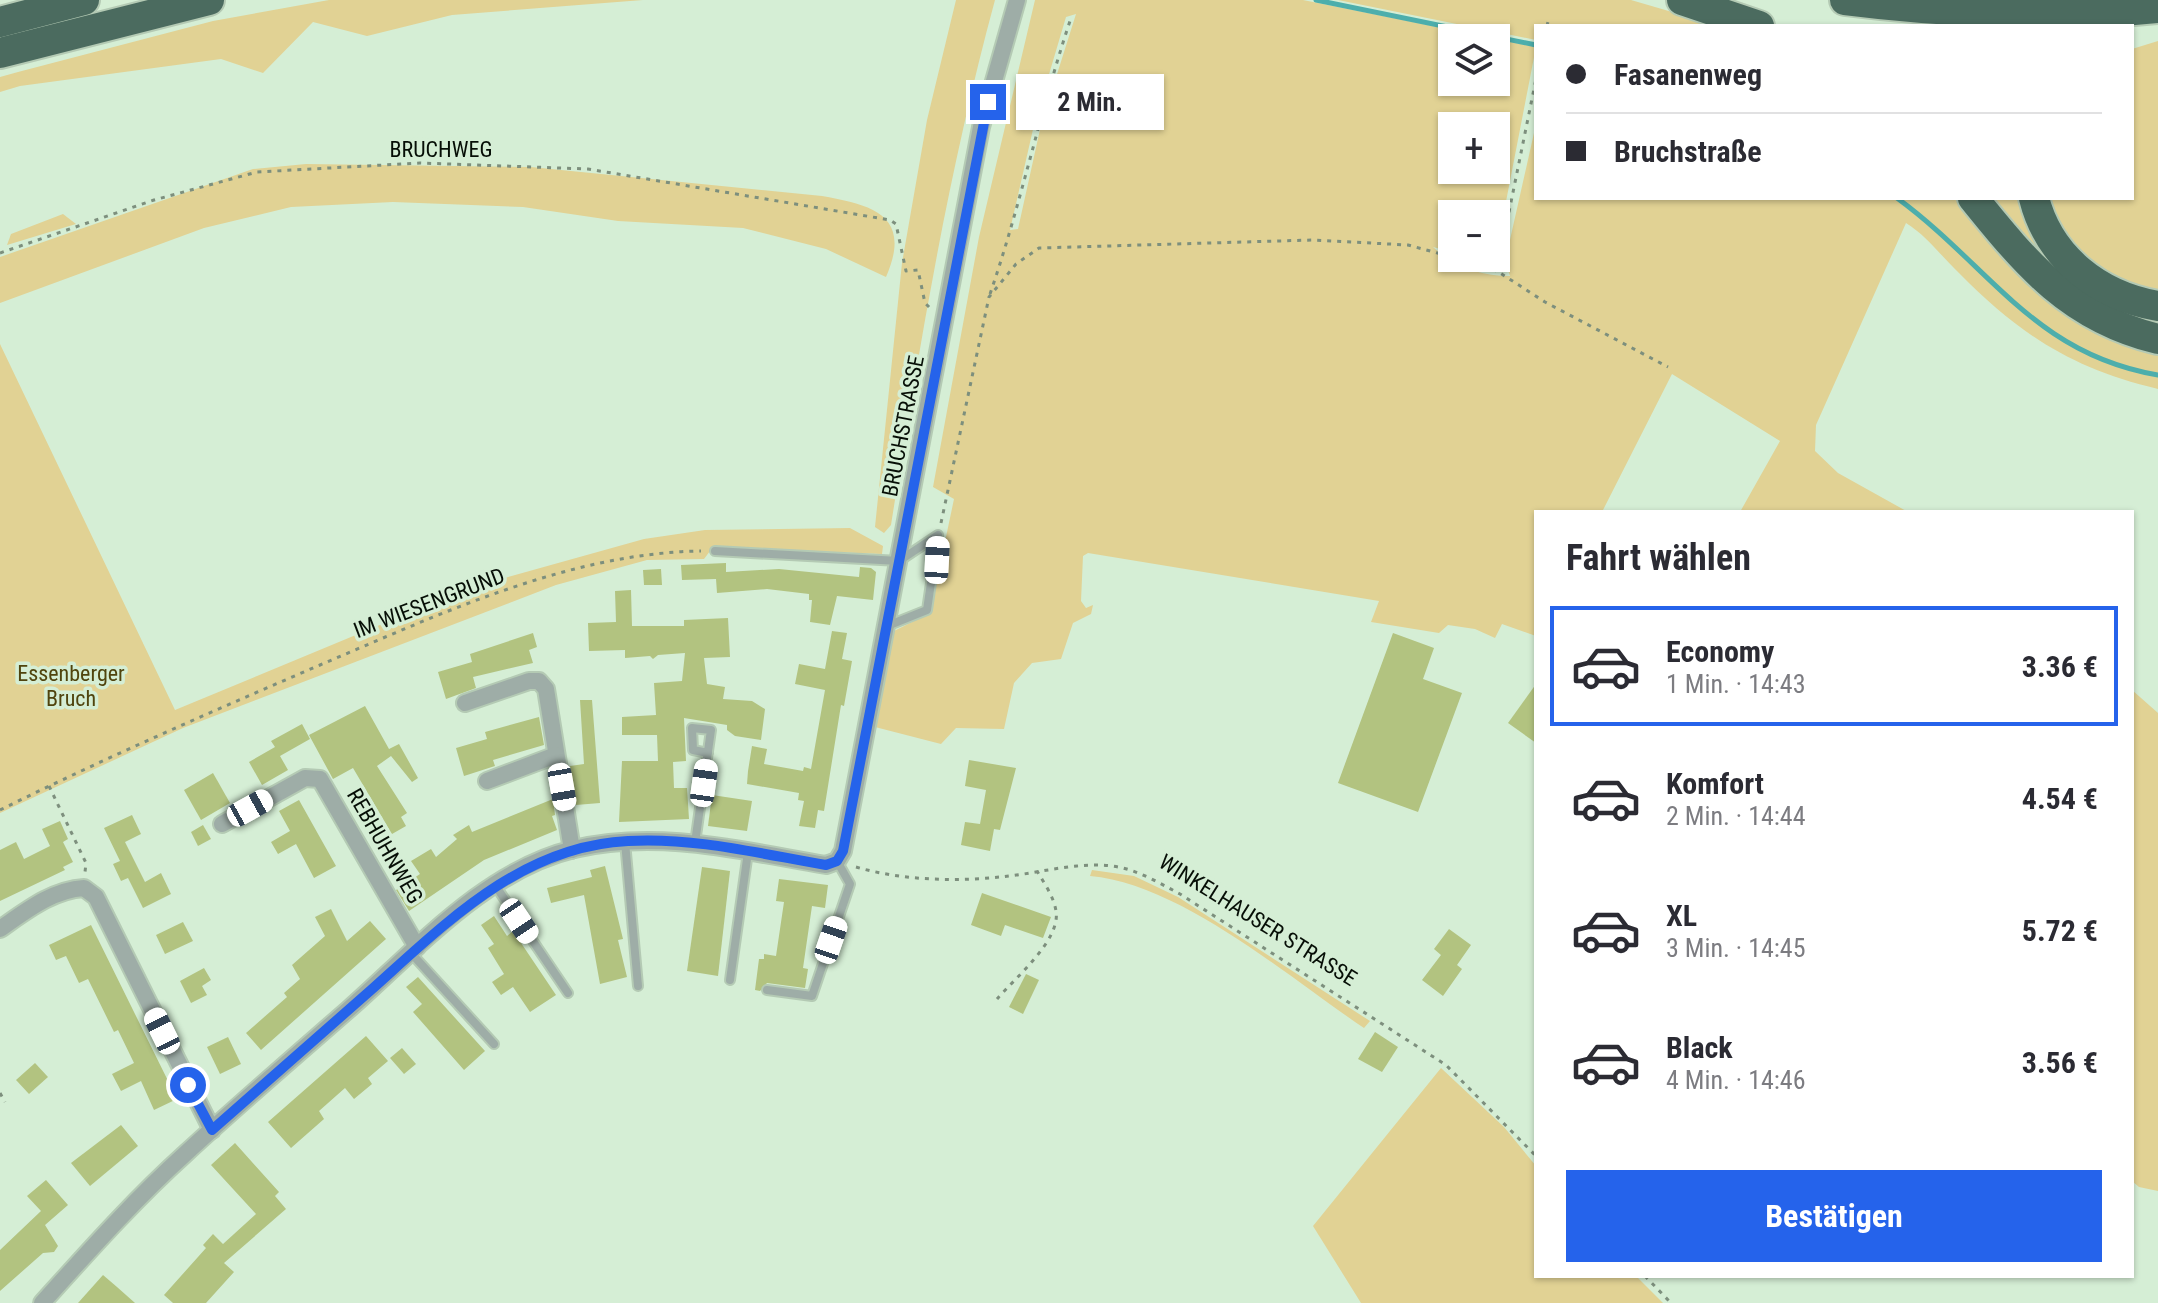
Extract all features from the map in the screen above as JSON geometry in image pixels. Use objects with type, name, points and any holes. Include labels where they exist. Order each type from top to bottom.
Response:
[{"type":"highway","points":[[0,22],[84,0]]},
{"type":"highway","points":[[0,53],[209,0]]},
{"type":"highway","points":[[1682,0],[1753,24]]},
{"type":"highway","points":[[1845,0],[1894,6],[2034,11],[2158,8]]},
{"type":"highway","points":[[2134,29],[2158,25]]},
{"type":"highway","points":[[1975,200],[2039,274],[2061,293],[2089,314],[2158,339]]},
{"type":"highway","points":[[2035,200],[2043,227],[2085,277],[2111,293],[2158,306]]},
{"type":"street","name":"BRUCHSTRASSE","points":[[837,861],[843,851],[981,127],[1017,0]]},
{"type":"street","points":[[465,703],[539,681],[546,689],[572,850]]},
{"type":"street","points":[[487,781],[556,755]]},
{"type":"street","name":"REBHUHNWEG","points":[[222,824],[305,778],[320,779],[414,950]]},
{"type":"street","points":[[42,1303],[183,1155],[414,950],[495,885],[531,864],[572,850],[624,841],[695,843],[826,865],[837,861]]},
{"type":"street","points":[[0,929],[40,902],[68,889],[84,888],[96,897],[212,1130]]},
{"type":"lane","points":[[715,551],[899,561],[938,535]]},
{"type":"lane","points":[[885,626],[927,610],[938,535]]},
{"type":"lane","points":[[695,843],[708,753]]},
{"type":"lane","points":[[624,841],[638,986]]},
{"type":"lane","points":[[730,980],[748,852]]},
{"type":"lane","points":[[767,990],[812,996],[850,884],[837,861]]},
{"type":"lane","points":[[495,885],[568,993]]},
{"type":"lane","points":[[414,950],[494,1044]]},
{"type":"path","points":[[1547,24],[1549,17]]},
{"type":"path","points":[[938,535],[989,297],[1016,219],[1038,121],[1070,21]]},
{"type":"path","points":[[1510,207],[1534,89]]},
{"type":"path","name":"BRUCHWEG","points":[[0,253],[154,200],[257,172],[420,163],[588,169],[890,220],[900,233],[906,271],[918,270],[925,303],[946,317]]},
{"type":"path","points":[[989,297],[1016,264],[1039,248],[1312,240],[1408,245],[1438,254]]},
{"type":"path","points":[[1499,272],[1545,302],[1668,367]]},
{"type":"path","name":"IM WIESENGRUND","points":[[0,810],[409,627],[553,575],[655,552],[715,551]]},
{"type":"path","points":[[49,786],[86,863],[84,888]]},
{"type":"path","name":"WINKELHAUSER STRASSE","points":[[837,861],[871,871],[920,878],[1007,876],[1073,865],[1114,866],[1137,872],[1180,894],[1446,1065],[1534,1154]]},
{"type":"path","points":[[997,999],[1045,947],[1053,932],[1057,915],[1054,902],[1037,871]]},
{"type":"path","points":[[0,1093],[5,1102]]},
{"type":"path","points":[[1647,1278],[1671,1303]]},
{"type":"green space","points":[[329,0],[643,0],[452,15],[367,36],[313,22],[263,73],[221,59],[20,86],[0,92],[0,77],[213,21]]},
{"type":"green space","points":[[956,0],[995,0],[949,195],[891,525],[884,533],[875,527],[902,263],[927,120]]},
{"type":"green space","points":[[1035,0],[1303,0],[1438,27],[1438,96],[1510,96],[1510,42],[1534,47],[1510,181],[1510,112],[1438,112],[1438,184],[1509,184],[1506,200],[1438,200],[1438,248],[1433,247],[1438,251],[1438,272],[1510,276],[1510,240],[1534,133],[1534,200],[1956,200],[2020,275],[2042,294],[2092,328],[2158,354],[2158,389],[2074,360],[2026,332],[1906,223],[1816,425],[1815,451],[1838,473],[1904,510],[1741,510],[1780,441],[1672,374],[1603,510],[1534,510],[1534,635],[1502,624],[1495,638],[1475,629],[1448,625],[1439,633],[1371,622],[1379,601],[1088,553],[1083,556],[1081,601],[1086,608],[1093,605],[1091,614],[1073,623],[1061,659],[1032,663],[1014,683],[1004,729],[956,728],[941,744],[875,727],[892,632],[930,613],[954,499],[933,487],[979,237]],"holes":[[[1076,14],[1041,125],[1018,229],[1010,230],[1034,125],[1066,17]]]},
{"type":"green space","points":[[1338,0],[1631,0],[1713,24],[1534,24],[1534,40],[1510,35],[1510,24],[1457,24]]},
{"type":"green space","points":[[2158,41],[2158,290],[2122,279],[2091,259],[2066,232],[2051,200],[2134,200],[2134,48]]},
{"type":"green space","points":[[306,164],[531,167],[822,196],[857,204],[883,217],[891,226],[893,256],[886,277],[826,249],[743,228],[618,221],[523,207],[393,202],[291,207],[204,228],[0,303],[0,257],[253,169]]},
{"type":"green space","points":[[1985,200],[2027,200],[2032,217],[2158,314],[2158,332],[2062,284]]},
{"type":"green space","points":[[63,214],[76,224],[7,245],[11,234]]},
{"type":"green space","name":"Essenberger Bruch","points":[[0,344],[175,710],[469,588],[644,539],[705,530],[850,528],[883,546],[882,554],[713,547],[704,559],[647,560],[556,585],[183,728],[0,813]]},
{"type":"green space","points":[[2134,692],[2158,713],[2158,1191],[2139,1187],[2134,1183]]},
{"type":"green space","points":[[1092,870],[1134,876],[1178,897],[1370,1021],[1364,1028],[1197,914],[1125,883],[1090,876]]},
{"type":"green space","points":[[1441,1068],[1504,1127],[1534,1164],[1534,1278],[1638,1278],[1663,1303],[1361,1303],[1313,1226]]},
{"type":"building","points":[[726,563],[726,572],[779,569],[859,577],[860,567],[871,568],[876,572],[873,600],[837,596],[830,625],[810,622],[812,600],[809,600],[809,594],[767,589],[717,593],[716,579],[682,580],[681,565]]},
{"type":"building","points":[[661,569],[662,585],[644,585],[643,570]]},
{"type":"building","points":[[631,590],[632,626],[684,626],[684,620],[728,618],[730,657],[704,658],[707,684],[725,687],[723,699],[752,701],[765,709],[761,740],[735,736],[727,730],[727,725],[684,718],[686,761],[673,762],[674,788],[687,788],[689,819],[619,822],[622,761],[658,761],[657,735],[622,735],[622,717],[656,715],[654,683],[682,681],[685,653],[658,655],[653,659],[650,656],[625,658],[625,650],[589,651],[588,623],[616,622],[615,591]]},
{"type":"building","points":[[832,631],[847,633],[842,659],[852,661],[844,706],[841,705],[824,811],[818,810],[815,828],[799,826],[804,801],[798,800],[799,793],[747,784],[752,746],[767,749],[764,764],[803,771],[804,767],[811,769],[825,690],[795,684],[799,664],[825,669]]},
{"type":"building","points":[[533,633],[537,647],[529,650],[533,663],[473,677],[476,688],[446,699],[438,672],[472,662],[470,654]]},
{"type":"building","points":[[1393,633],[1434,648],[1423,679],[1462,693],[1418,812],[1338,783]]},
{"type":"building","points":[[1534,687],[1534,742],[1508,723]]},
{"type":"building","points":[[580,700],[592,700],[600,803],[576,805],[570,766],[584,764]]},
{"type":"building","points":[[365,706],[389,749],[399,744],[418,778],[412,782],[391,756],[377,766],[407,813],[401,817],[406,826],[392,834],[353,768],[333,779],[309,735]]},
{"type":"building","points":[[539,717],[544,745],[493,760],[495,766],[464,776],[456,748],[487,739],[485,732]]},
{"type":"building","points":[[302,724],[310,739],[280,756],[288,770],[262,785],[249,762],[275,747],[271,741]]},
{"type":"building","points":[[969,760],[1016,768],[1000,830],[994,829],[990,851],[961,845],[965,822],[980,824],[986,790],[965,786]]},
{"type":"building","points":[[213,773],[230,803],[201,820],[184,790]]},
{"type":"building","points":[[712,795],[752,801],[747,831],[708,826]]},
{"type":"building","points":[[553,799],[555,815],[552,816],[557,830],[484,860],[409,911],[396,890],[420,874],[411,861],[431,849],[436,857],[457,839],[453,835],[469,825],[472,832]]},
{"type":"building","points":[[299,800],[336,866],[314,878],[296,844],[278,854],[271,842],[290,831],[279,811]]},
{"type":"building","points":[[132,815],[141,834],[125,842],[145,882],[161,873],[171,894],[143,908],[128,878],[121,881],[113,864],[120,861],[104,828]]},
{"type":"building","points":[[60,821],[68,839],[63,842],[73,862],[63,867],[65,870],[0,901],[0,850],[16,842],[24,859],[50,846],[42,829]]},
{"type":"building","points":[[203,825],[211,839],[198,846],[191,832]]},
{"type":"building","points":[[605,866],[623,939],[618,940],[627,977],[600,984],[584,895],[551,903],[547,888],[592,877],[590,870]]},
{"type":"building","points":[[702,867],[730,871],[718,976],[687,971]]},
{"type":"building","points":[[779,879],[828,885],[825,908],[812,906],[803,968],[808,969],[805,988],[767,983],[760,991],[755,990],[759,959],[764,959],[764,954],[776,956],[784,902],[776,901]]},
{"type":"building","points":[[982,893],[1051,917],[1043,938],[1005,925],[1001,936],[971,925]]},
{"type":"building","points":[[331,909],[347,941],[370,921],[386,939],[261,1050],[246,1033],[287,997],[284,993],[300,979],[292,965],[325,936],[315,917]]},
{"type":"building","points":[[494,916],[507,936],[513,931],[556,995],[530,1012],[513,987],[501,995],[492,982],[504,974],[488,948],[494,944],[481,925]]},
{"type":"building","points":[[183,922],[193,941],[165,954],[156,935]]},
{"type":"building","points":[[91,925],[177,1099],[154,1110],[141,1081],[121,1091],[112,1074],[134,1063],[118,1030],[114,1032],[88,979],[79,983],[66,956],[56,960],[49,945]]},
{"type":"building","points":[[1449,929],[1471,945],[1457,965],[1462,969],[1443,996],[1422,980],[1441,955],[1434,949]]},
{"type":"building","points":[[204,968],[211,980],[202,986],[207,995],[191,1003],[180,981]]},
{"type":"building","points":[[1026,974],[1039,980],[1023,1014],[1009,1007]]},
{"type":"building","points":[[418,977],[485,1051],[464,1070],[413,1012],[422,1004],[406,987]]},
{"type":"building","points":[[1375,1032],[1398,1047],[1382,1072],[1358,1059]]},
{"type":"building","points":[[366,1036],[388,1061],[368,1078],[372,1084],[354,1099],[345,1088],[319,1111],[324,1119],[291,1148],[268,1122]]},
{"type":"building","points":[[228,1037],[241,1064],[220,1074],[207,1047]]},
{"type":"building","points":[[402,1048],[416,1064],[404,1074],[390,1058]]},
{"type":"building","points":[[35,1063],[48,1077],[29,1094],[16,1080]]},
{"type":"building","points":[[121,1125],[138,1146],[90,1186],[71,1163]]},
{"type":"building","points":[[235,1143],[279,1192],[275,1196],[286,1209],[224,1263],[234,1272],[206,1303],[173,1303],[164,1295],[206,1248],[203,1245],[213,1234],[223,1244],[256,1214],[211,1165]]},
{"type":"building","points":[[46,1180],[68,1205],[45,1225],[58,1246],[54,1252],[43,1253],[0,1291],[0,1250],[41,1211],[27,1196]]},
{"type":"building","points":[[103,1275],[117,1287],[135,1303],[78,1303]]},
{"type":"waterway","points":[[1316,0],[1534,45]]},
{"type":"waterway","points":[[1900,200],[2045,328],[2078,348],[2115,364],[2158,375]]},
{"type":"route","points":[[188,1085],[212,1130],[417,947],[495,885],[531,864],[572,850],[624,841],[675,840],[826,865],[837,861],[843,851],[988,102]]}]
